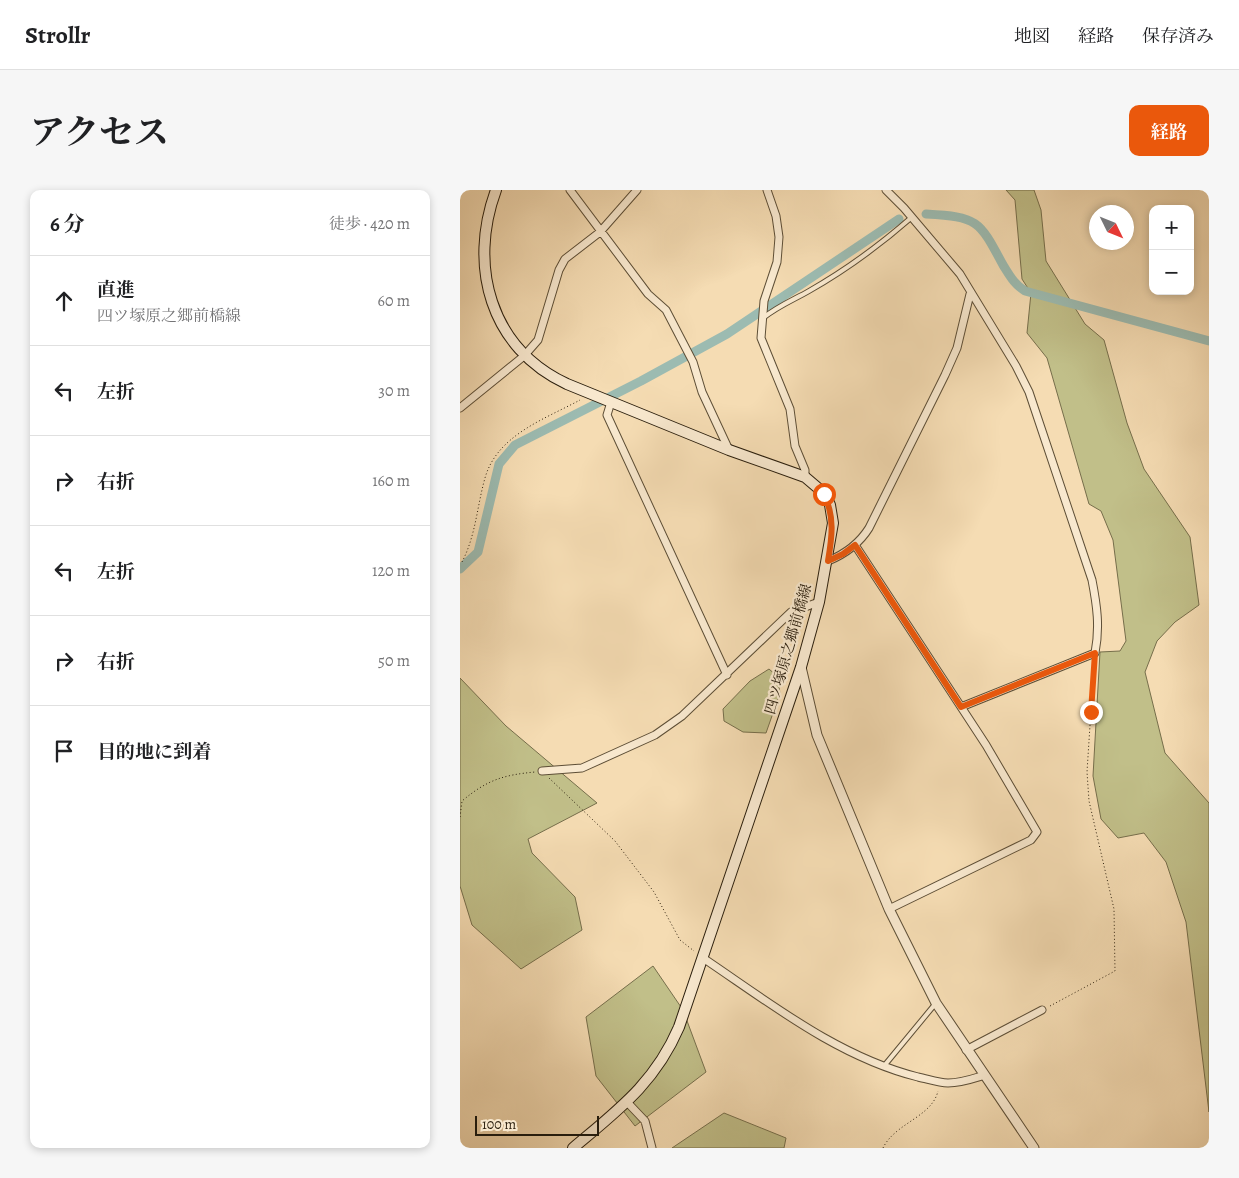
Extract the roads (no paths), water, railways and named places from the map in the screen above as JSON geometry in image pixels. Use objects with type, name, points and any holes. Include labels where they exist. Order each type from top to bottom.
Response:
[{"type":"main road","name":"四ツ塚原之郷前橋線","points":[[496,190],[486,223],[484,241],[486,272],[499,319],[507,334],[524,356],[552,377],[729,450],[805,477],[824,494],[830,505],[833,523],[828,561],[819,602],[801,667],[703,958],[672,1042],[657,1069],[627,1102],[573,1148]]},
{"type":"street","points":[[570,190],[648,294],[666,310],[693,362],[702,392],[729,450]]},
{"type":"street","points":[[460,408],[524,356],[541,336],[559,270],[565,259],[600,232],[637,190]]},
{"type":"street","points":[[767,190],[776,216],[779,237],[777,262],[764,301],[761,338],[790,410],[795,446],[805,470],[805,477]]},
{"type":"street","points":[[888,191],[960,274],[970,294],[1016,366],[1029,392],[1092,580],[1098,608],[1099,631],[1095,653],[961,707]]},
{"type":"street","points":[[828,561],[843,554],[855,545],[869,528],[957,348],[970,294]]},
{"type":"street","points":[[602,398],[607,415],[727,675]]},
{"type":"street","points":[[855,545],[986,745],[1037,832],[1031,840],[888,909]]},
{"type":"street","points":[[542,771],[582,768],[655,735],[682,716],[791,612],[819,602]]},
{"type":"street","points":[[801,667],[817,736],[888,909],[936,1003],[1034,1148]]},
{"type":"street","points":[[703,958],[806,1026],[850,1052],[884,1066],[940,1082],[967,1081],[985,1075]]},
{"type":"street","points":[[966,1050],[1042,1010]]},
{"type":"street","points":[[627,1102],[645,1121],[652,1148]]},
{"type":"lane","points":[[761,320],[778,306],[808,292],[883,242],[912,217]]},
{"type":"lane","points":[[884,1066],[936,1003]]},
{"type":"waterway","points":[[926,214],[957,217],[975,224],[988,238],[1012,280],[1025,291],[1209,341]]},
{"type":"waterway","points":[[460,569],[478,552],[499,464],[515,445],[641,381],[727,334],[899,219]]}]
